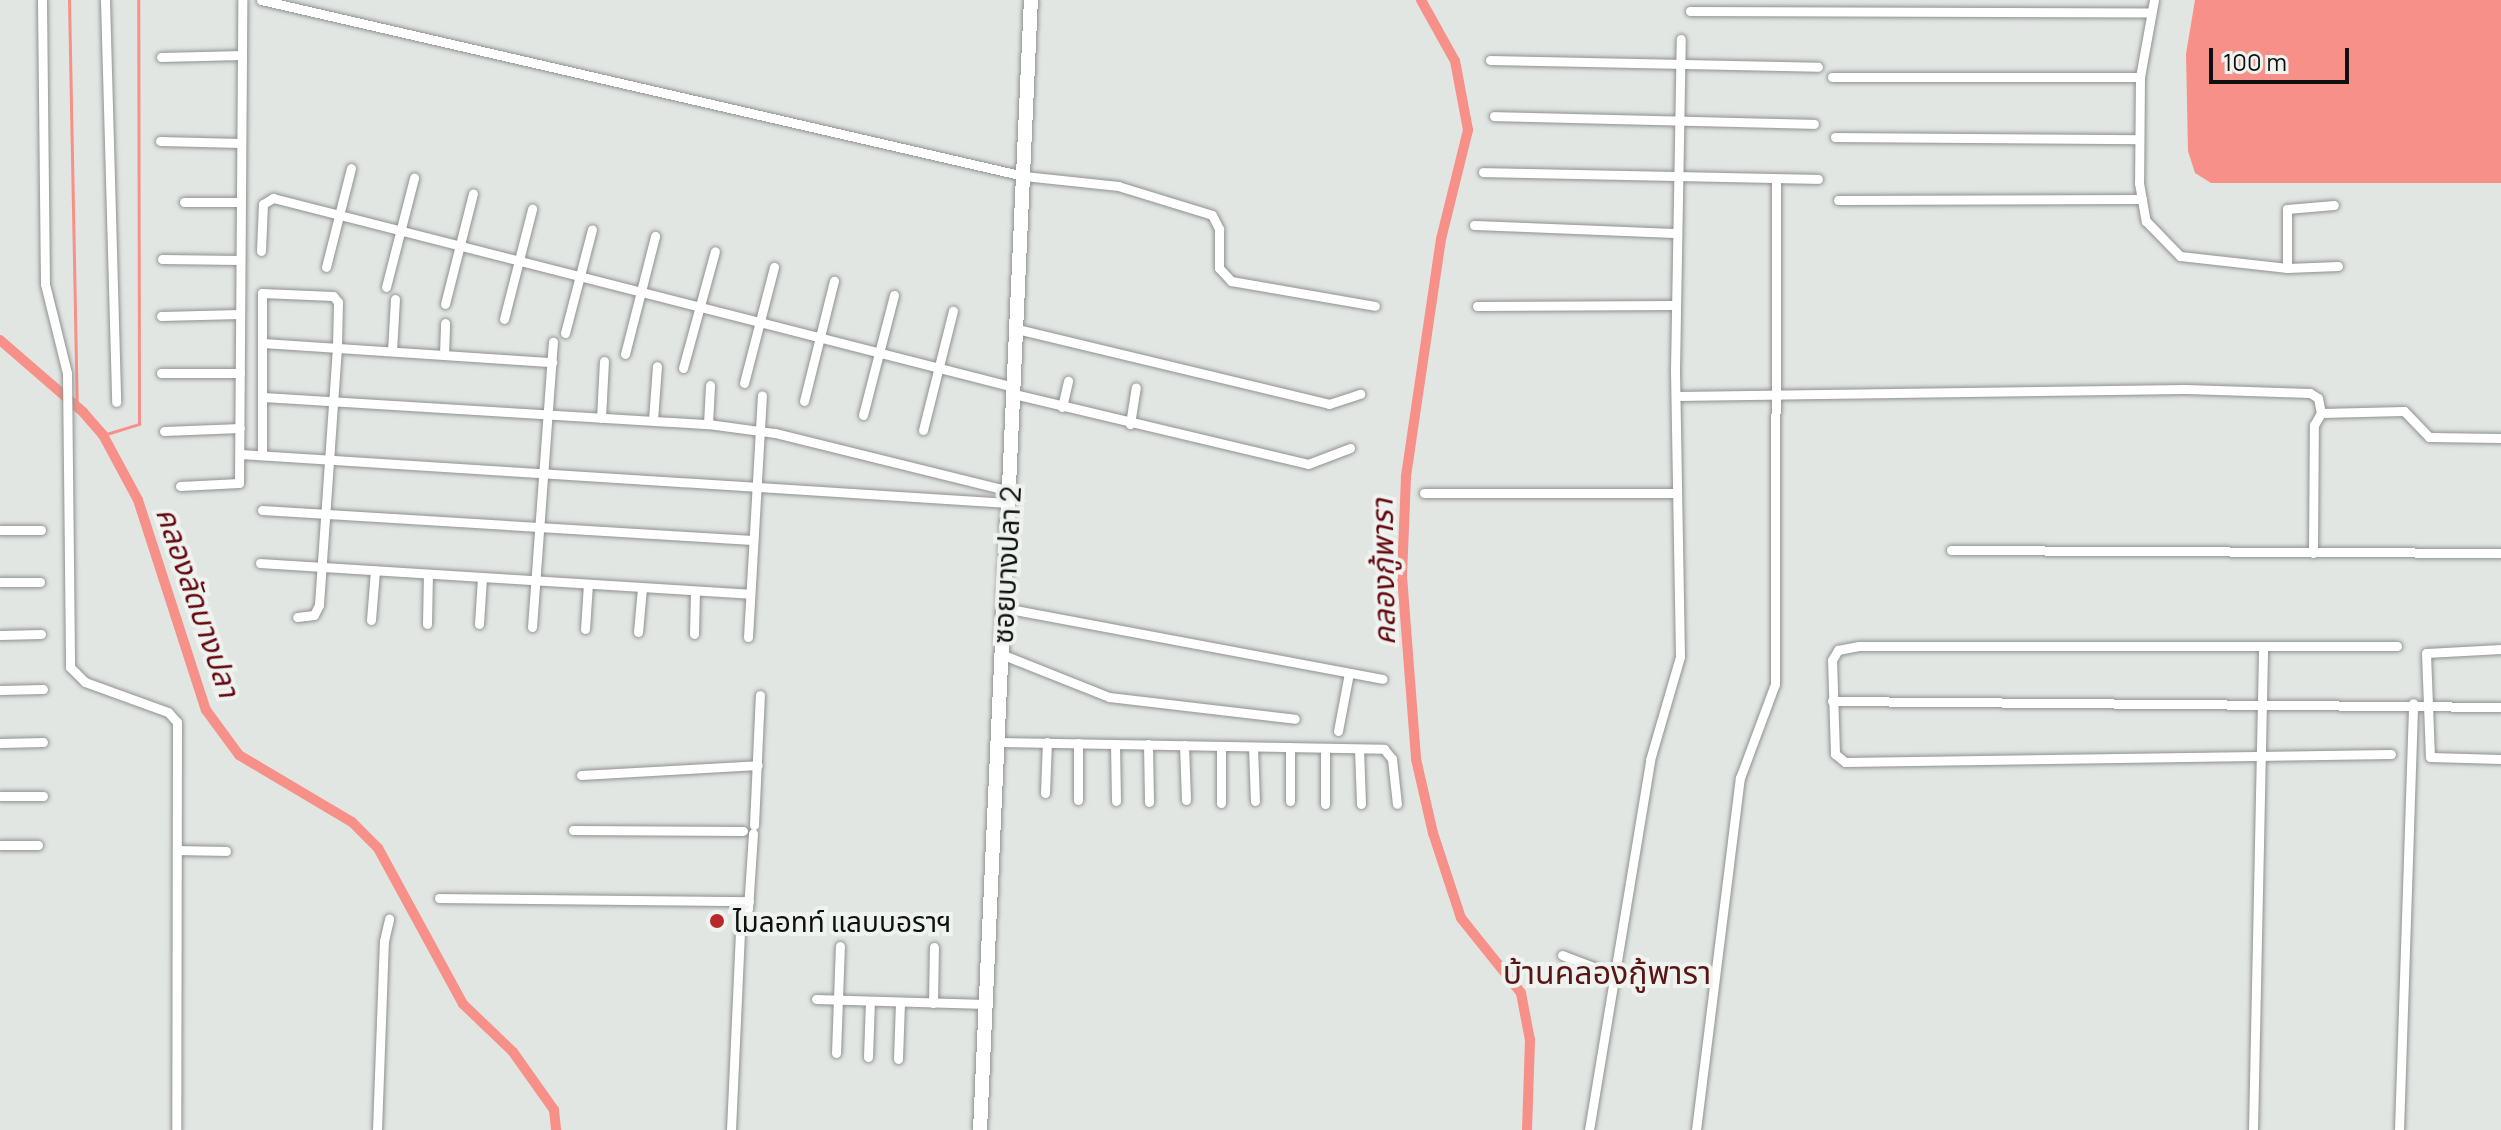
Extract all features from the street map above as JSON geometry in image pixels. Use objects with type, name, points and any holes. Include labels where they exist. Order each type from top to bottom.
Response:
[{"type":"street","points":[[42,0],[45,284],[67,373],[70,667],[85,682],[168,712],[177,722],[176,1130]]},
{"type":"street","points":[[105,0],[116,402]]},
{"type":"street","points":[[180,486],[237,486],[240,454],[242,0]]},
{"type":"street","points":[[261,0],[1024,176],[1118,186],[1207,212],[1218,223],[1218,263],[1227,278],[1375,306]]},
{"type":"street","name":"ซอยบางปลา 2","points":[[980,1130],[1031,0]]},
{"type":"street","points":[[2154,0],[2140,77],[2139,139],[2146,221],[2180,256],[2287,268],[2338,266]]},
{"type":"street","points":[[1690,11],[2151,13]]},
{"type":"street","points":[[1589,1130],[1650,760],[1680,665],[1675,305],[1681,39]]},
{"type":"street","points":[[161,57],[242,55]]},
{"type":"street","points":[[1490,60],[1818,67]]},
{"type":"street","points":[[1832,77],[2140,77]]},
{"type":"street","points":[[1494,116],[1814,124]]},
{"type":"street","points":[[1835,137],[2139,139]]},
{"type":"street","points":[[160,141],[241,143]]},
{"type":"street","points":[[326,267],[351,168]]},
{"type":"street","points":[[1483,172],[1818,179]]},
{"type":"street","points":[[386,287],[414,178]]},
{"type":"street","points":[[1696,1130],[1740,778],[1775,684],[1776,179]]},
{"type":"street","points":[[445,304],[473,193]]},
{"type":"street","points":[[261,251],[266,199],[460,245],[938,367],[1062,407],[1130,424],[1308,464],[1350,448]]},
{"type":"street","points":[[1838,200],[2142,199]]},
{"type":"street","points":[[184,202],[240,202]]},
{"type":"street","points":[[2287,268],[2287,209],[2334,205]]},
{"type":"street","points":[[504,319],[532,209]]},
{"type":"street","points":[[1474,225],[1676,233]]},
{"type":"street","points":[[565,333],[592,229]]},
{"type":"street","points":[[625,354],[655,236]]},
{"type":"street","points":[[683,368],[715,251]]},
{"type":"street","points":[[162,259],[239,260]]},
{"type":"street","points":[[744,383],[774,267]]},
{"type":"street","points":[[804,401],[834,281]]},
{"type":"street","points":[[262,453],[266,290],[336,298],[337,347],[318,612],[297,617]]},
{"type":"street","points":[[863,415],[894,295]]},
{"type":"street","points":[[392,351],[395,299]]},
{"type":"street","points":[[1477,306],[1675,305]]},
{"type":"street","points":[[923,430],[953,311]]},
{"type":"street","points":[[161,316],[240,314]]},
{"type":"street","points":[[444,355],[445,323]]},
{"type":"street","points":[[1017,329],[1329,404],[1360,394]]},
{"type":"street","points":[[532,627],[553,342]]},
{"type":"street","points":[[263,343],[552,362]]},
{"type":"street","points":[[601,418],[604,361]]},
{"type":"street","points":[[653,420],[657,366]]},
{"type":"street","points":[[161,373],[240,373]]},
{"type":"street","points":[[1062,407],[1068,381]]},
{"type":"street","points":[[708,424],[710,385]]},
{"type":"street","points":[[1130,424],[1136,387]]},
{"type":"street","points":[[1677,396],[1774,397],[1861,390],[2186,389],[2310,393],[2318,398],[2321,413],[2314,425],[2313,553]]},
{"type":"street","points":[[748,637],[762,395]]},
{"type":"street","points":[[263,397],[708,424],[760,431],[977,483],[1008,497]]},
{"type":"street","points":[[2321,413],[2404,411],[2429,437],[2501,438]]},
{"type":"street","points":[[164,431],[240,428]]},
{"type":"street","points":[[240,454],[328,457],[976,500],[1008,497]]},
{"type":"street","points":[[976,500],[977,483]]},
{"type":"street","points":[[1424,493],[1677,493]]},
{"type":"street","points":[[262,510],[752,540]]},
{"type":"street","points":[[0,530],[41,530]]},
{"type":"street","points":[[1951,550],[2501,553]]},
{"type":"street","points":[[260,563],[749,594]]},
{"type":"street","points":[[371,620],[375,570]]},
{"type":"street","points":[[427,624],[428,574]]},
{"type":"street","points":[[479,624],[482,578]]},
{"type":"street","points":[[0,582],[40,582]]},
{"type":"street","points":[[585,629],[588,584]]},
{"type":"street","points":[[638,632],[642,588]]},
{"type":"street","points":[[694,634],[695,591]]},
{"type":"street","points":[[1004,608],[1382,679]]},
{"type":"street","points":[[0,635],[41,634]]},
{"type":"street","points":[[2391,754],[2265,753],[1845,762],[1835,754],[1832,660],[1843,647],[2397,646]]},
{"type":"street","points":[[2253,1130],[2265,753],[2263,648]]},
{"type":"street","points":[[2501,649],[2427,651],[2430,757],[2501,759]]},
{"type":"street","points":[[1001,654],[1109,697],[1295,719]]},
{"type":"street","points":[[1338,731],[1349,673]]},
{"type":"street","points":[[0,690],[43,689]]},
{"type":"street","points":[[439,898],[749,905],[750,830],[758,765],[760,695]]},
{"type":"street","points":[[1832,701],[2413,703],[2501,707]]},
{"type":"street","points":[[2399,1130],[2413,703]]},
{"type":"street","points":[[0,743],[43,742]]},
{"type":"street","points":[[999,742],[1290,747],[1389,753],[1397,804]]},
{"type":"street","points":[[1045,793],[1047,742]]},
{"type":"street","points":[[1078,743],[1078,800]]},
{"type":"street","points":[[1115,744],[1116,801]]},
{"type":"street","points":[[1148,744],[1149,802]]},
{"type":"street","points":[[1184,745],[1186,800]]},
{"type":"street","points":[[1221,746],[1221,803]]},
{"type":"street","points":[[1253,747],[1255,801]]},
{"type":"street","points":[[1290,747],[1290,801]]},
{"type":"street","points":[[1325,748],[1325,804]]},
{"type":"street","points":[[1359,749],[1361,804]]},
{"type":"street","points":[[581,775],[758,765]]},
{"type":"street","points":[[0,796],[43,796]]},
{"type":"street","points":[[573,830],[750,830]]},
{"type":"street","points":[[0,845],[38,845]]},
{"type":"street","points":[[177,850],[226,851]]},
{"type":"street","points":[[377,1130],[384,941],[389,919]]},
{"type":"street","points":[[731,1130],[740,931]]},
{"type":"street","points":[[836,1053],[840,946]]},
{"type":"street","points":[[933,1003],[934,947]]},
{"type":"street","points":[[1562,955],[1614,975]]},
{"type":"street","points":[[816,999],[986,1004]]},
{"type":"street","points":[[868,1057],[870,1001]]},
{"type":"street","points":[[898,1059],[900,1002]]},
{"type":"shaded area","points":[[2195,0],[2501,0],[2501,183],[2211,183],[2195,173],[2188,151],[2186,54]]},
{"type":"waterway","points":[[69,0],[77,406]]},
{"type":"waterway","points":[[103,435],[139,424],[138,0]]},
{"type":"waterway","name":"คลองกู้พารา","points":[[1421,0],[1455,61],[1468,130],[1441,239],[1406,477],[1402,576],[1416,759],[1433,833],[1461,918],[1521,993],[1530,1040],[1527,1130]]},
{"type":"waterway","name":"คลองลัดบางปลา","points":[[0,340],[83,412],[103,435],[138,500],[206,710],[239,755],[352,822],[378,848],[463,1004],[513,1052],[554,1110],[556,1130]]},
{"type":"tunnel","points":[[740,931],[748,909]]},
{"type":"place","name":"ไมลอทท์ แลบบอราฯ","points":[[717,921]]},
{"type":"district","name":"บ้านคลองกู้พารา","points":[[1607,972]]}]
